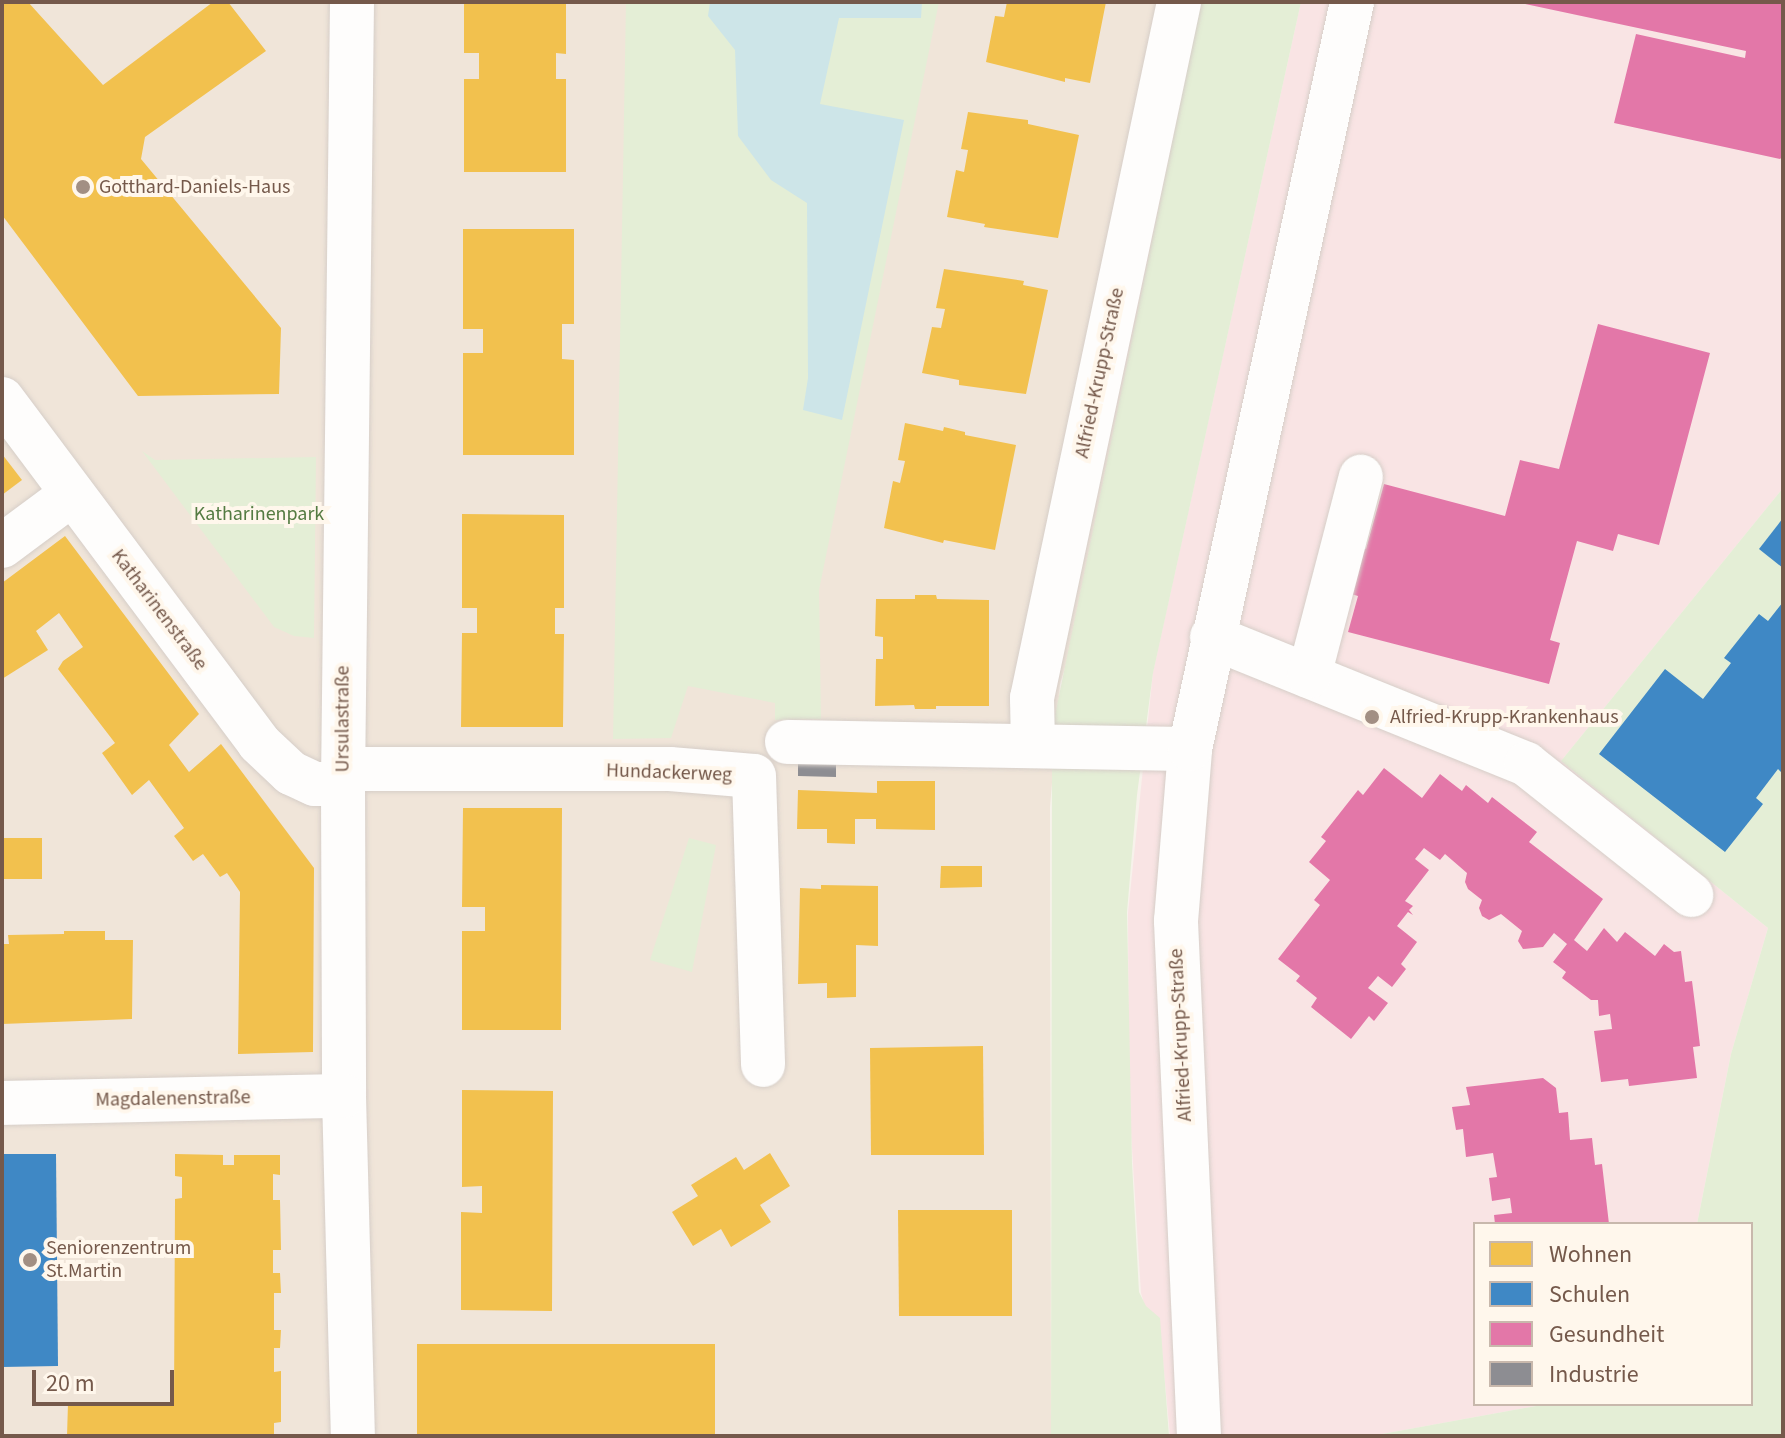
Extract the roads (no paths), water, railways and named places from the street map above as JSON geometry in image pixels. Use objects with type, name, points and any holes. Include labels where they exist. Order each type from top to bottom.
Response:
[{"type":"street","name":"Ursulastraße","points":[[352,2],[343,777],[344,1096],[353,1436]]},
{"type":"street","name":"Alfried-Krupp-Straße","points":[[1033,746],[1032,698],[1179,2]]},
{"type":"street","name":"Alfried-Krupp-Straße","points":[[1199,1436],[1176,921],[1190,749],[1352,2]]},
{"type":"street","name":"Katharinenstraße","points":[[2,399],[259,743],[291,773],[315,784],[343,777]]},
{"type":"street","points":[[1309,676],[1361,477]]},
{"type":"street","points":[[2,546],[72,494]]},
{"type":"street","points":[[1212,637],[1526,764],[1691,895]]},
{"type":"street","points":[[787,742],[1190,749]]},
{"type":"street","name":"Hundackerweg","points":[[343,777],[670,769],[754,776],[763,1065]]},
{"type":"street","name":"Magdalenenstraße","points":[[2,1103],[344,1096]]},
{"type":"water","points":[[710,2],[922,2],[921,18],[839,18],[820,104],[904,120],[842,420],[803,410],[808,378],[807,203],[771,180],[738,136],[735,50],[708,16]]},
{"type":"place","name":"Gotthard-Daniels-Haus","points":[[83,187]]},
{"type":"place","name":"Alfried-Krupp-Krankenhaus","points":[[1372,717]]},
{"type":"place","name":"Seniorenzentrum St.Martin","points":[[30,1260]]},
{"type":"park label","name":"Katharinenpark","points":[[259,514]]}]
